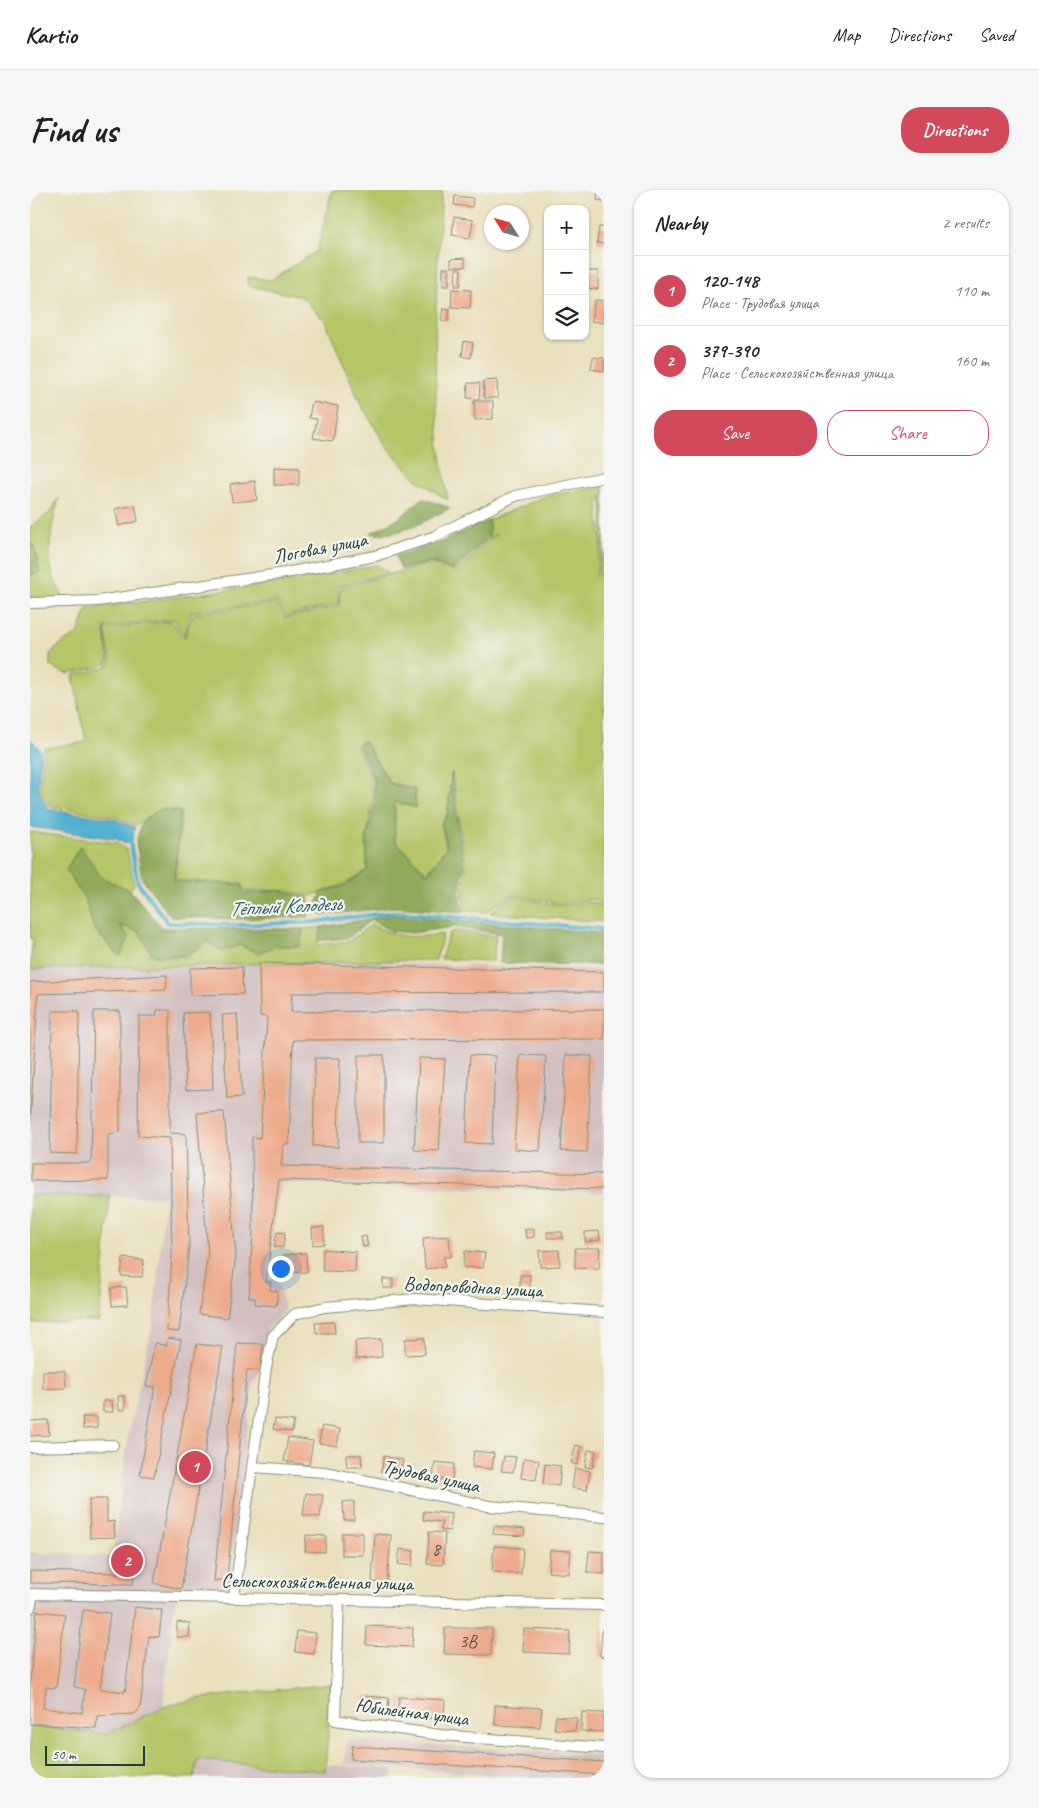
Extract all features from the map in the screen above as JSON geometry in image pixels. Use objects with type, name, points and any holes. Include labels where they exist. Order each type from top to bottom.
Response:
[{"type":"street","name":"Логовая улица","points":[[30,603],[98,601],[285,573],[376,556],[433,536],[515,496],[604,477]]},
{"type":"street","name":"Водопроводная улица","points":[[234,1597],[266,1368],[273,1336],[295,1314],[325,1307],[416,1299],[604,1312]]},
{"type":"street","points":[[30,1447],[113,1445]]},
{"type":"street","name":"Трудовая улица","points":[[252,1467],[324,1472],[488,1506],[604,1517]]},
{"type":"street","points":[[30,1608],[31,1594]]},
{"type":"street","name":"Сельскохозяйственная улица","points":[[31,1594],[144,1598],[234,1597],[339,1601],[604,1605]]},
{"type":"street","name":"Юбилейная улица","points":[[339,1601],[335,1720],[440,1735],[604,1748]]},
{"type":"shaded area","points":[[252,959],[604,970],[604,1192],[280,1183],[268,1279],[278,1280],[285,1310],[267,1330],[261,1371],[253,1381],[229,1588],[182,1589],[174,1607],[163,1707],[107,1734],[30,1726],[30,1552],[113,1556],[129,1431],[153,1323],[165,1197],[30,1195],[30,969]]},
{"type":"shaded area","points":[[347,1740],[604,1756],[604,1778],[538,1778],[344,1764]]},
{"type":"shaded area","points":[[198,1760],[325,1771],[326,1765],[393,1769],[392,1778],[194,1778]]},
{"type":"green space","points":[[332,190],[442,190],[435,345],[438,423],[448,500],[416,479],[386,446],[360,403],[325,321],[302,297],[249,286],[248,277],[271,280],[317,251]]},
{"type":"green space","points":[[604,486],[604,575],[598,573],[603,541],[602,496],[598,504],[601,541],[596,575],[604,576],[604,907],[594,899],[562,904],[512,894],[486,912],[467,911],[462,893],[466,867],[452,772],[447,814],[441,822],[446,848],[427,873],[395,840],[395,802],[416,808],[415,789],[390,783],[364,740],[356,745],[373,780],[373,800],[366,839],[367,870],[345,884],[310,896],[282,890],[245,891],[242,884],[175,880],[181,811],[160,809],[136,825],[115,817],[49,806],[40,788],[44,748],[86,742],[73,675],[101,669],[111,663],[105,629],[172,621],[184,639],[193,614],[276,603],[285,618],[339,606],[341,588],[430,563],[455,572],[496,534],[489,538],[489,520],[546,496]]},
{"type":"green space","points":[[59,498],[50,550],[53,575],[65,599],[30,599],[30,527],[51,512]]},
{"type":"green space","points":[[422,498],[450,508],[402,531],[381,534],[371,533],[401,517]]},
{"type":"green space","points":[[489,520],[489,538],[454,570],[431,562],[401,569],[395,556],[441,542]]},
{"type":"green space","points":[[30,544],[34,545],[40,573],[30,575]]},
{"type":"green space","points":[[377,565],[389,573],[339,586],[338,604],[286,616],[277,601],[191,612],[184,636],[174,619],[104,627],[109,662],[99,667],[66,674],[50,666],[50,654],[62,643],[78,634],[87,609],[286,582]]},
{"type":"green space","points":[[364,741],[390,784],[414,790],[416,807],[394,801],[394,840],[427,874],[447,847],[442,822],[448,814],[451,774],[464,868],[459,894],[465,912],[394,907],[322,915],[316,907],[321,893],[346,885],[367,870],[367,839],[375,801],[374,779],[358,745]]},
{"type":"green space","points":[[159,810],[180,812],[174,881],[242,885],[244,893],[281,891],[310,898],[308,917],[241,919],[171,917],[142,879],[136,842],[142,821]]},
{"type":"green space","points":[[30,832],[117,843],[127,850],[134,884],[130,890],[102,879],[80,846],[66,870],[85,899],[94,929],[120,957],[129,937],[119,924],[139,932],[154,956],[186,956],[208,942],[222,951],[240,945],[258,953],[277,946],[300,946],[303,929],[322,927],[317,945],[349,941],[372,924],[398,935],[423,936],[443,934],[436,960],[30,969],[33,939],[30,938]]},
{"type":"green space","points":[[80,846],[102,878],[130,890],[162,928],[303,929],[300,946],[277,946],[258,953],[240,945],[222,951],[208,942],[186,956],[153,956],[139,932],[120,925],[129,937],[120,957],[94,929],[85,899],[66,870]]},
{"type":"green space","points":[[512,896],[562,906],[594,902],[604,909],[604,922],[490,913]]},
{"type":"green space","points":[[391,915],[604,933],[604,965],[500,963],[502,934],[453,927],[413,933],[391,931],[371,920],[348,938],[318,941],[322,927]]},
{"type":"green space","points":[[455,931],[496,936],[493,961],[441,959],[449,933]]},
{"type":"green space","points":[[30,1195],[110,1196],[99,1321],[30,1323]]},
{"type":"green space","points":[[332,1684],[325,1771],[198,1760],[194,1778],[30,1778],[30,1726],[107,1734],[163,1707],[200,1698]]},
{"type":"water","points":[[30,738],[41,751],[38,788],[48,809],[114,819],[135,827],[131,845],[116,839],[30,827]]},
{"type":"building","points":[[598,190],[604,190],[604,201],[597,200]]},
{"type":"building","points":[[455,196],[473,198],[472,207],[454,205]]},
{"type":"building","points":[[454,217],[473,220],[470,238],[452,235]]},
{"type":"building","points":[[599,227],[604,227],[604,244],[597,243]]},
{"type":"building","points":[[465,258],[465,267],[451,267],[451,259]]},
{"type":"building","points":[[443,268],[449,268],[449,286],[443,286]]},
{"type":"building","points":[[456,269],[461,269],[460,286],[455,286]]},
{"type":"building","points":[[589,271],[598,271],[598,289],[589,288]]},
{"type":"building","points":[[452,289],[471,290],[470,308],[451,307]]},
{"type":"building","points":[[595,300],[604,301],[604,323],[591,321]]},
{"type":"building","points":[[443,308],[450,309],[448,321],[441,320]]},
{"type":"building","points":[[464,341],[473,343],[471,358],[462,356]]},
{"type":"building","points":[[593,357],[604,358],[604,371],[591,369]]},
{"type":"building","points":[[497,380],[498,398],[484,398],[483,381]]},
{"type":"building","points":[[468,383],[480,383],[479,399],[467,398]]},
{"type":"building","points":[[474,401],[493,401],[493,419],[475,420]]},
{"type":"building","points":[[312,402],[338,406],[333,441],[313,438],[317,419],[309,418]]},
{"type":"building","points":[[274,467],[299,468],[299,485],[274,485]]},
{"type":"building","points":[[255,481],[257,500],[232,502],[230,484]]},
{"type":"building","points":[[135,505],[138,521],[119,526],[115,509]]},
{"type":"building","points":[[259,963],[604,972],[604,992],[292,993],[291,1012],[604,1009],[604,1039],[293,1040],[289,1144],[283,1145],[281,1166],[604,1174],[604,1189],[279,1180],[266,1282],[271,1282],[270,1290],[278,1291],[276,1306],[255,1304],[255,1298],[249,1297],[253,1230],[252,1137],[260,1138],[267,1017],[260,1016]]},
{"type":"building","points":[[242,967],[243,994],[190,995],[190,968]]},
{"type":"building","points":[[167,975],[166,990],[38,994],[30,1126],[30,982]]},
{"type":"building","points":[[157,1010],[170,1010],[170,1133],[186,1134],[189,1247],[179,1332],[167,1331],[172,1258],[170,1138],[138,1136],[139,1016],[156,1016]]},
{"type":"building","points":[[52,1011],[79,1011],[77,1154],[50,1153]]},
{"type":"building","points":[[94,1011],[120,1011],[120,1132],[108,1134],[108,1180],[31,1181],[31,1163],[91,1163]]},
{"type":"building","points":[[210,1012],[213,1089],[186,1090],[183,1013]]},
{"type":"building","points":[[237,1014],[242,1097],[227,1098],[222,1015]]},
{"type":"building","points":[[358,1055],[384,1055],[384,1143],[358,1143]]},
{"type":"building","points":[[470,1055],[495,1056],[492,1144],[466,1143]]},
{"type":"building","points":[[520,1055],[546,1056],[540,1151],[514,1149]]},
{"type":"building","points":[[566,1055],[592,1056],[587,1152],[561,1151]]},
{"type":"building","points":[[315,1058],[340,1058],[338,1147],[313,1146]]},
{"type":"building","points":[[419,1058],[445,1059],[439,1151],[414,1150]]},
{"type":"building","points":[[224,1112],[236,1256],[227,1318],[199,1314],[208,1254],[197,1113]]},
{"type":"building","points":[[324,1227],[324,1244],[313,1245],[312,1228]]},
{"type":"building","points":[[525,1229],[534,1229],[534,1237],[526,1238]]},
{"type":"building","points":[[599,1231],[600,1240],[585,1242],[585,1232]]},
{"type":"building","points":[[277,1232],[285,1233],[283,1248],[274,1247]]},
{"type":"building","points":[[547,1232],[562,1232],[563,1238],[547,1238]]},
{"type":"building","points":[[366,1236],[368,1246],[363,1247],[361,1237]]},
{"type":"building","points":[[449,1236],[451,1257],[444,1257],[445,1267],[425,1269],[423,1238]]},
{"type":"building","points":[[575,1248],[600,1248],[599,1269],[575,1268]]},
{"type":"building","points":[[323,1249],[356,1252],[355,1272],[322,1271]]},
{"type":"building","points":[[559,1250],[560,1266],[540,1267],[539,1251]]},
{"type":"building","points":[[465,1251],[485,1253],[483,1268],[463,1267]]},
{"type":"building","points":[[306,1253],[307,1272],[284,1273],[283,1255]]},
{"type":"building","points":[[123,1258],[144,1260],[142,1277],[121,1276]]},
{"type":"building","points":[[520,1275],[530,1275],[530,1290],[520,1290]]},
{"type":"building","points":[[383,1279],[393,1279],[393,1288],[383,1288]]},
{"type":"building","points":[[126,1287],[128,1305],[112,1306],[111,1288]]},
{"type":"building","points":[[334,1322],[335,1333],[316,1333],[315,1323]]},
{"type":"building","points":[[168,1338],[181,1340],[154,1477],[140,1475],[155,1387],[146,1386],[155,1343],[166,1346]]},
{"type":"building","points":[[424,1338],[425,1354],[405,1355],[405,1339]]},
{"type":"building","points":[[381,1339],[382,1357],[356,1359],[355,1341]]},
{"type":"building","points":[[237,1343],[263,1344],[260,1370],[247,1370],[227,1579],[214,1581]]},
{"type":"building","points":[[197,1344],[223,1347],[181,1589],[154,1583]]},
{"type":"building","points":[[43,1371],[65,1371],[66,1388],[43,1389]]},
{"type":"building","points":[[118,1396],[125,1396],[125,1410],[119,1410]]},
{"type":"building","points":[[103,1401],[112,1401],[113,1412],[103,1412]]},
{"type":"building","points":[[82,1417],[97,1417],[97,1428],[83,1429]]},
{"type":"building","points":[[275,1419],[294,1421],[292,1432],[273,1429]]},
{"type":"building","points":[[48,1420],[49,1435],[30,1436],[30,1421]]},
{"type":"building","points":[[322,1426],[340,1429],[337,1446],[319,1443]]},
{"type":"building","points":[[288,1437],[313,1441],[309,1465],[284,1461]]},
{"type":"building","points":[[576,1445],[582,1447],[577,1465],[571,1463]]},
{"type":"building","points":[[588,1450],[596,1451],[592,1468],[585,1467]]},
{"type":"building","points":[[474,1451],[494,1453],[492,1469],[472,1467]]},
{"type":"building","points":[[346,1455],[361,1455],[362,1467],[347,1467]]},
{"type":"building","points":[[384,1456],[403,1460],[400,1475],[381,1472]]},
{"type":"building","points":[[504,1456],[516,1457],[513,1472],[501,1471]]},
{"type":"building","points":[[524,1458],[539,1460],[536,1480],[521,1478]]},
{"type":"building","points":[[435,1462],[454,1464],[452,1480],[433,1478]]},
{"type":"building","points":[[545,1464],[561,1466],[559,1486],[543,1484]]},
{"type":"building","points":[[575,1468],[590,1471],[587,1490],[572,1488]]},
{"type":"building","points":[[306,1493],[323,1495],[320,1517],[303,1515]]},
{"type":"building","points":[[89,1499],[107,1499],[107,1522],[114,1521],[115,1537],[90,1538]]},
{"type":"building","points":[[354,1501],[354,1520],[344,1520],[343,1502]]},
{"type":"building","points":[[424,1511],[452,1514],[450,1531],[441,1530],[442,1522],[423,1520]]},
{"type":"building","points":[[494,1526],[525,1529],[524,1536],[493,1534]]},
{"type":"building","points":[[429,1532],[445,1533],[443,1565],[427,1564]]},
{"type":"building","points":[[342,1533],[363,1533],[363,1555],[342,1555]]},
{"type":"building","points":[[375,1534],[391,1535],[387,1583],[372,1582]]},
{"type":"building","points":[[306,1535],[326,1536],[325,1552],[305,1551]]},
{"type":"building","points":[[494,1546],[523,1548],[521,1574],[492,1572]]},
{"type":"building","points":[[400,1549],[414,1551],[412,1566],[398,1564]]},
{"type":"building","points":[[550,1550],[571,1551],[569,1574],[548,1572]]},
{"type":"building","points":[[120,1551],[134,1552],[133,1584],[30,1583],[30,1571],[119,1573]]},
{"type":"building","points":[[589,1551],[604,1552],[604,1574],[587,1572]]},
{"type":"building","points":[[135,1607],[162,1610],[159,1637],[149,1636],[140,1709],[134,1714],[97,1716],[96,1728],[30,1724],[30,1681],[37,1611],[65,1614],[56,1688],[46,1687],[43,1708],[82,1713],[85,1689],[74,1687],[83,1610],[110,1613],[100,1689],[125,1692]]},
{"type":"building","points":[[177,1622],[190,1623],[189,1637],[177,1637]]},
{"type":"building","points":[[367,1626],[413,1628],[412,1647],[366,1645]]},
{"type":"building","points":[[445,1628],[492,1628],[491,1655],[444,1654]]},
{"type":"building","points":[[524,1629],[570,1631],[569,1654],[523,1652]]},
{"type":"building","points":[[602,1629],[604,1629],[604,1657],[600,1656]]},
{"type":"building","points":[[297,1631],[316,1633],[314,1654],[295,1652]]},
{"type":"building","points":[[365,1696],[389,1698],[388,1709],[364,1707]]},
{"type":"building","points":[[399,1697],[445,1700],[444,1719],[398,1717]]},
{"type":"building","points":[[495,1705],[542,1708],[540,1727],[495,1725]]},
{"type":"building","points":[[582,1712],[604,1713],[604,1732],[581,1731]]},
{"type":"building","points":[[556,1716],[577,1718],[575,1731],[554,1729]]},
{"type":"building","points":[[352,1746],[604,1762],[604,1775],[351,1759]]},
{"type":"waterway","name":"Тёплый Колодезь","points":[[130,842],[138,883],[168,923],[239,925],[315,922],[393,912],[604,929]]},
{"type":"place","name":"120-148","points":[[195,1467]]},
{"type":"place","name":"379-390","points":[[127,1561]]}]
